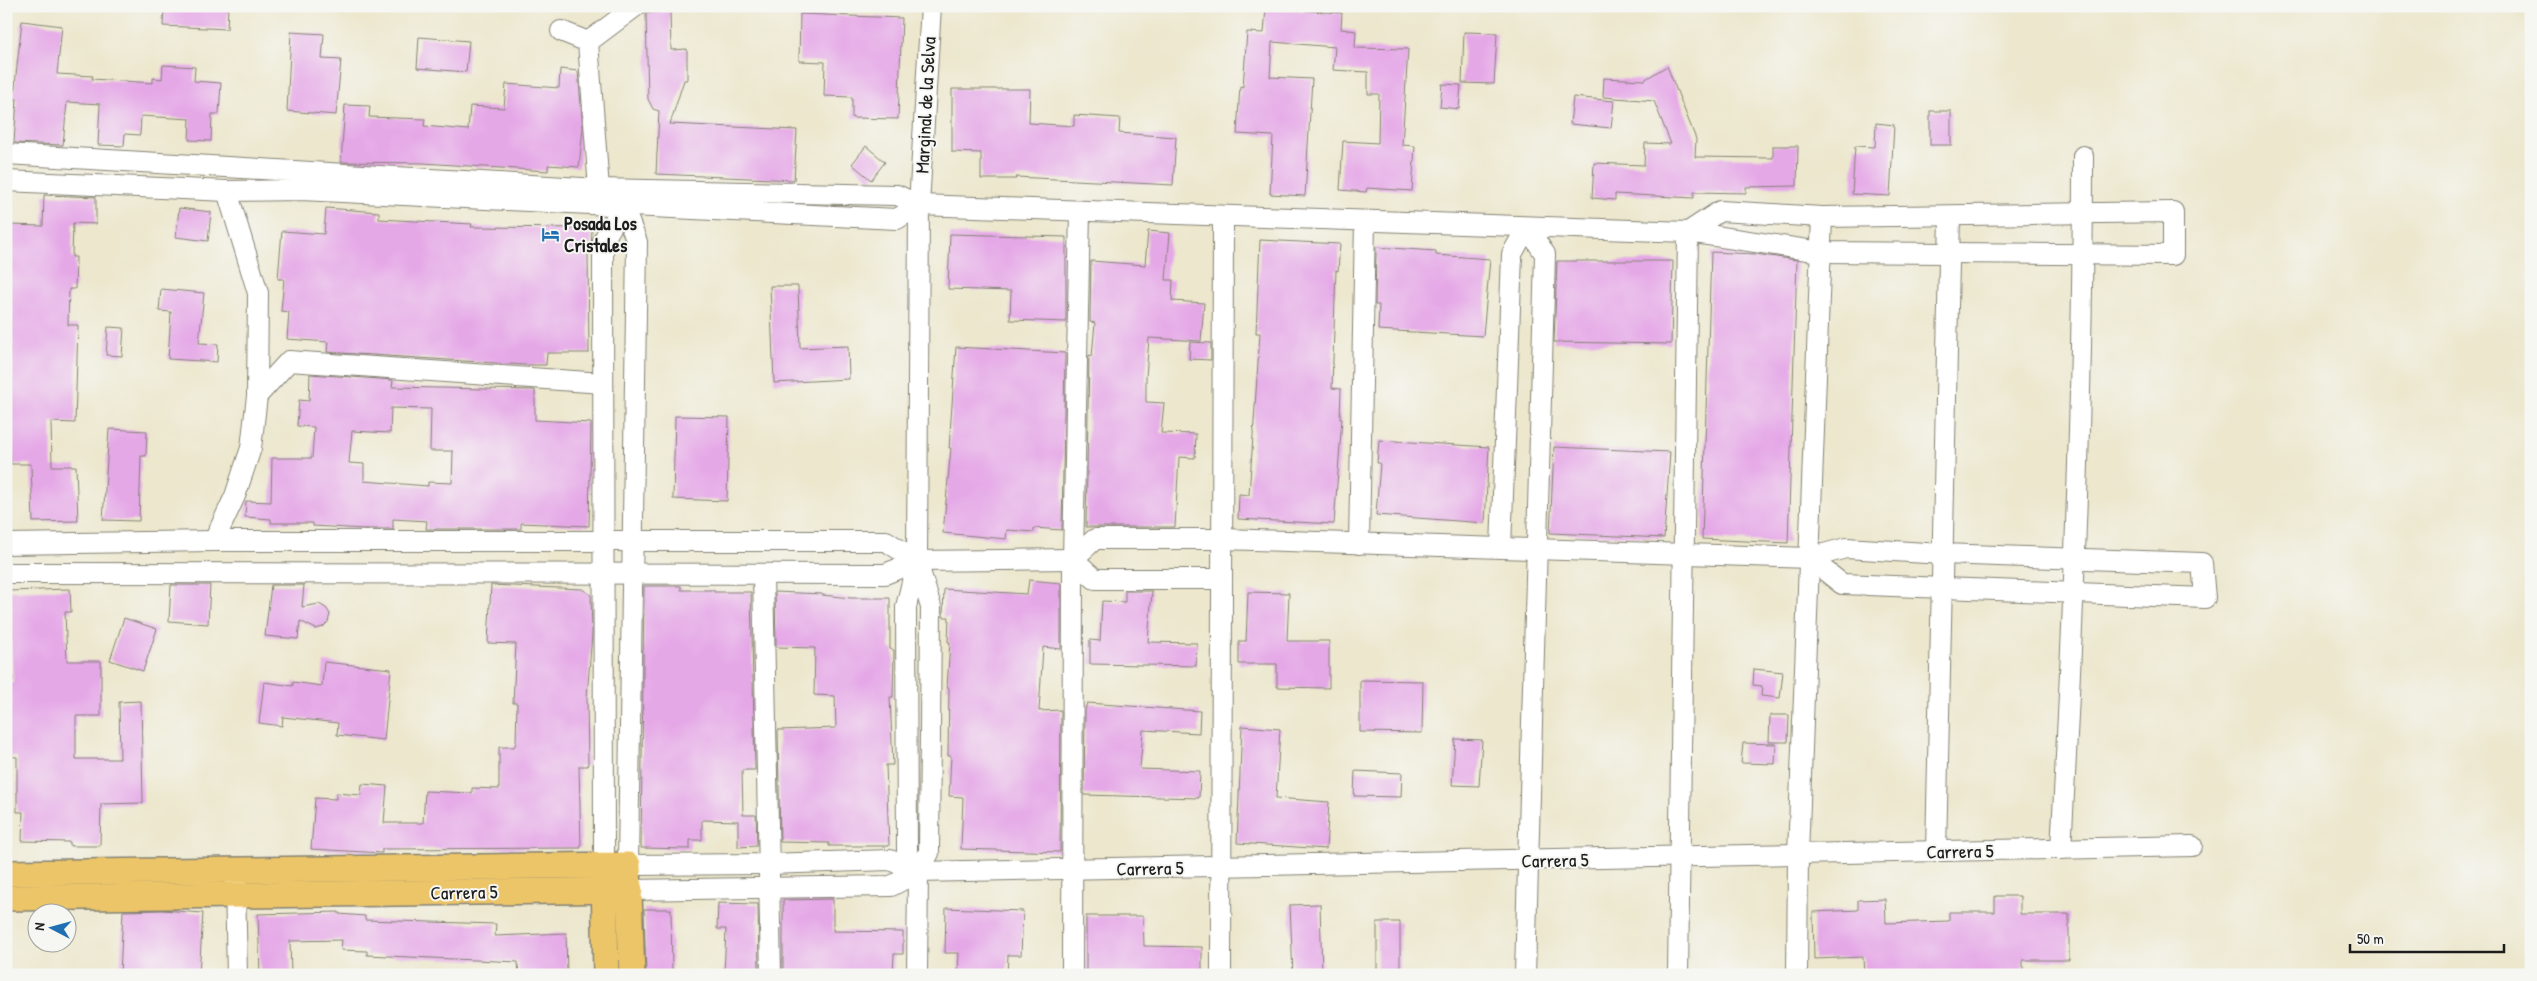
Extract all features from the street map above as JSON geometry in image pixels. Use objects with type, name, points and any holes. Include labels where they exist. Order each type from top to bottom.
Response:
[{"type":"main road","points":[[604,865],[606,975]]},
{"type":"main road","name":"Carrera 5","points":[[6,873],[628,865]]},
{"type":"main road","points":[[628,865],[632,975]]},
{"type":"main road","name":"Carrera 5","points":[[6,898],[630,890]]},
{"type":"street","points":[[588,42],[636,6]]},
{"type":"street","name":"Marginal de la Selva","points":[[918,872],[907,852],[906,607],[916,561],[919,205],[931,6]]},
{"type":"street","points":[[561,31],[588,42]]},
{"type":"street","points":[[588,42],[599,189]]},
{"type":"street","points":[[6,154],[599,189],[623,198]]},
{"type":"street","points":[[2061,849],[2074,593],[2083,156]]},
{"type":"street","points":[[6,181],[227,191],[302,190],[623,198],[897,219],[919,205],[1688,232],[1821,252],[2173,255],[2173,212],[1822,217],[1720,211],[1688,232]]},
{"type":"street","points":[[214,541],[235,496],[251,448],[257,396],[258,292],[227,191]]},
{"type":"street","points":[[604,865],[603,241],[623,198]]},
{"type":"street","points":[[623,198],[637,242],[628,865]]},
{"type":"street","points":[[1072,975],[1073,559],[1080,211]]},
{"type":"street","points":[[1221,975],[1223,216]]},
{"type":"street","points":[[1936,852],[1950,216]]},
{"type":"street","points":[[1797,975],[1798,855],[1822,217]]},
{"type":"street","points":[[1360,544],[1366,221]]},
{"type":"street","points":[[1501,548],[1512,254],[1527,227]]},
{"type":"street","points":[[1525,975],[1545,254],[1527,227]]},
{"type":"street","points":[[1678,975],[1688,232]]},
{"type":"street","points":[[257,396],[289,361],[603,383]]},
{"type":"street","points":[[6,573],[885,574],[916,561],[1073,559],[1095,539],[1222,539],[1809,558],[1846,548],[1942,554],[2202,563],[2205,598],[1842,584],[1809,558]]},
{"type":"street","points":[[6,544],[214,541],[886,541],[916,561]]},
{"type":"street","points":[[1073,559],[1095,579],[1222,579]]},
{"type":"street","points":[[763,574],[771,975]]},
{"type":"street","name":"Carrera 5","points":[[628,865],[768,864],[890,860],[918,872],[1679,858],[2192,846]]},
{"type":"street","points":[[235,870],[237,975]]},
{"type":"street","points":[[917,975],[918,872]]},
{"type":"street","name":"Carrera 5","points":[[630,890],[891,886],[918,872]]},
{"type":"building","points":[[164,6],[228,6],[227,29],[163,26]]},
{"type":"building","points":[[1266,8],[1342,13],[1341,29],[1356,31],[1355,48],[1408,49],[1402,145],[1415,146],[1412,191],[1367,188],[1366,192],[1340,190],[1343,141],[1378,143],[1379,94],[1368,94],[1368,72],[1333,70],[1335,47],[1272,42],[1270,77],[1312,79],[1305,196],[1270,194],[1273,136],[1237,134],[1240,86],[1243,87],[1247,32],[1264,33]]},
{"type":"building","points":[[670,11],[671,50],[687,49],[687,80],[684,80],[670,124],[797,130],[794,180],[656,174],[659,111],[653,109],[648,99],[646,13]]},
{"type":"building","points":[[800,14],[902,18],[898,119],[852,118],[852,97],[824,96],[825,62],[799,61]]},
{"type":"building","points":[[22,21],[62,26],[57,74],[93,76],[92,79],[153,83],[153,78],[162,79],[163,65],[195,67],[194,81],[221,83],[219,114],[212,114],[211,141],[189,140],[190,119],[141,116],[140,135],[125,134],[124,146],[98,145],[100,104],[67,102],[63,145],[14,143],[17,99],[14,99]]},
{"type":"building","points":[[291,32],[324,34],[322,59],[341,60],[336,115],[287,111]]},
{"type":"building","points":[[1464,32],[1497,33],[1494,84],[1462,83]]},
{"type":"building","points":[[419,37],[469,41],[466,72],[417,68]]},
{"type":"building","points":[[1667,66],[1696,139],[1695,157],[1773,158],[1773,146],[1798,146],[1797,186],[1746,187],[1746,193],[1694,192],[1694,198],[1615,194],[1615,200],[1592,198],[1594,163],[1644,165],[1645,143],[1671,144],[1654,101],[1603,97],[1604,78],[1644,80]]},
{"type":"building","points":[[560,69],[578,71],[583,128],[579,167],[548,165],[548,171],[423,163],[341,162],[345,105],[370,106],[369,117],[425,119],[424,126],[468,130],[470,106],[504,108],[506,84],[559,88]]},
{"type":"building","points":[[1442,84],[1461,85],[1459,109],[1440,107]]},
{"type":"building","points":[[952,89],[1030,89],[1029,123],[1074,126],[1074,115],[1120,118],[1119,133],[1176,137],[1173,185],[1016,177],[1016,179],[981,179],[981,153],[952,152]]},
{"type":"building","points":[[1573,97],[1614,101],[1611,128],[1570,124]]},
{"type":"building","points":[[1930,111],[1951,111],[1951,145],[1930,145]]},
{"type":"building","points":[[1876,123],[1894,125],[1890,196],[1852,194],[1855,146],[1875,147]]},
{"type":"building","points":[[866,146],[885,162],[871,180],[852,164]]},
{"type":"building","points":[[44,195],[96,197],[96,224],[73,223],[72,257],[76,257],[75,289],[69,289],[68,325],[78,325],[75,423],[51,422],[52,466],[76,466],[78,521],[33,522],[31,464],[11,464],[7,409],[10,321],[6,321],[6,288],[9,288],[9,225],[43,226]]},
{"type":"building","points":[[179,208],[211,212],[208,241],[176,237]]},
{"type":"building","points":[[326,208],[379,212],[379,219],[472,224],[471,227],[592,228],[591,253],[588,253],[589,353],[547,353],[546,365],[525,365],[327,352],[328,342],[287,339],[289,312],[281,311],[284,279],[278,279],[282,231],[324,234]]},
{"type":"building","points":[[1148,231],[1170,233],[1166,280],[1173,280],[1172,301],[1204,303],[1201,341],[1149,338],[1146,377],[1146,402],[1164,403],[1161,433],[1196,434],[1195,458],[1179,457],[1175,527],[1086,527],[1089,355],[1092,356],[1095,323],[1090,322],[1091,261],[1145,265]]},
{"type":"building","points":[[950,234],[1066,237],[1066,322],[1010,320],[1011,291],[948,289]]},
{"type":"building","points":[[1260,240],[1340,244],[1338,271],[1336,270],[1332,388],[1341,389],[1340,419],[1342,419],[1334,524],[1238,519],[1239,494],[1249,495],[1260,333],[1256,333]]},
{"type":"building","points":[[1376,247],[1436,251],[1436,255],[1490,259],[1483,336],[1378,330],[1379,305],[1375,305]]},
{"type":"building","points":[[1711,252],[1755,254],[1797,260],[1788,543],[1702,539]]},
{"type":"building","points":[[1557,261],[1673,261],[1671,344],[1554,342]]},
{"type":"building","points":[[770,286],[798,286],[800,348],[848,346],[849,379],[774,383]]},
{"type":"building","points":[[161,289],[204,293],[199,343],[218,344],[217,362],[168,359],[171,312],[159,311]]},
{"type":"building","points":[[108,327],[124,328],[122,356],[106,355]]},
{"type":"building","points":[[1190,342],[1211,343],[1211,360],[1189,359]]},
{"type":"building","points":[[956,347],[1065,353],[1062,530],[1034,528],[1034,532],[1007,530],[1006,539],[943,533],[951,448],[949,448]]},
{"type":"building","points":[[310,374],[393,380],[392,387],[535,390],[535,420],[591,423],[589,526],[521,523],[521,529],[426,529],[427,521],[393,519],[393,529],[364,529],[313,526],[313,523],[271,523],[271,519],[245,517],[246,501],[271,502],[272,458],[312,458],[314,427],[297,426],[299,400],[309,401]],"holes":[[[391,408],[431,409],[430,451],[453,451],[452,483],[428,482],[428,486],[364,481],[364,464],[349,463],[352,431],[390,433]]]},
{"type":"building","points":[[675,416],[729,417],[727,501],[673,499]]},
{"type":"building","points":[[109,429],[147,431],[146,456],[141,456],[139,521],[103,520]]},
{"type":"building","points":[[1379,440],[1489,447],[1485,523],[1376,515],[1380,463],[1377,463]]},
{"type":"building","points":[[1554,447],[1670,452],[1664,538],[1550,533]]},
{"type":"building","points":[[1029,580],[1061,583],[1061,649],[1043,647],[1039,711],[1061,710],[1060,852],[961,849],[963,797],[949,796],[951,756],[948,756],[949,688],[947,688],[950,642],[948,642],[949,617],[943,617],[944,589],[1027,594]]},
{"type":"building","points":[[171,585],[210,585],[208,624],[169,621]]},
{"type":"building","points":[[271,585],[304,585],[302,607],[319,604],[326,608],[330,614],[328,622],[323,627],[316,629],[300,621],[298,639],[265,636]]},
{"type":"building","points":[[491,585],[582,589],[591,595],[592,634],[587,697],[588,766],[579,766],[581,848],[382,849],[382,853],[311,849],[315,798],[336,799],[336,793],[361,795],[362,784],[387,786],[384,823],[423,823],[425,791],[472,793],[472,788],[499,789],[499,747],[514,747],[516,743],[517,703],[513,703],[516,644],[488,643]]},
{"type":"building","points":[[644,586],[681,586],[681,590],[714,590],[714,592],[751,592],[755,770],[742,770],[743,815],[756,815],[757,846],[738,847],[738,821],[702,820],[702,840],[690,840],[690,849],[641,848]]},
{"type":"building","points":[[70,589],[71,612],[65,612],[67,661],[101,661],[101,716],[76,716],[76,759],[120,759],[119,702],[141,701],[143,803],[101,804],[100,846],[70,846],[70,842],[22,841],[23,812],[17,812],[17,757],[6,756],[9,682],[13,682],[8,591]]},
{"type":"building","points":[[1125,591],[1152,591],[1148,642],[1197,643],[1196,666],[1090,664],[1090,640],[1100,641],[1102,601],[1125,602]]},
{"type":"building","points":[[775,592],[822,594],[851,598],[890,598],[890,649],[894,650],[893,697],[890,697],[893,765],[886,765],[889,846],[829,846],[829,843],[780,842],[778,730],[836,728],[835,696],[814,695],[815,648],[776,647]]},
{"type":"building","points":[[1248,592],[1289,593],[1287,641],[1329,641],[1329,688],[1277,687],[1277,664],[1239,664],[1239,641],[1246,641]]},
{"type":"building","points":[[124,618],[157,629],[143,671],[110,660]]},
{"type":"building","points":[[324,662],[391,669],[384,740],[337,735],[338,723],[283,717],[282,726],[259,723],[264,682],[293,686],[293,682],[322,686]]},
{"type":"building","points":[[1754,669],[1783,672],[1780,698],[1761,696],[1762,686],[1753,685]]},
{"type":"building","points":[[1360,680],[1423,681],[1422,733],[1360,732]]},
{"type":"building","points":[[1087,703],[1200,711],[1199,733],[1143,730],[1140,769],[1200,771],[1199,798],[1084,795],[1085,710]]},
{"type":"building","points":[[1770,715],[1789,715],[1788,742],[1769,742]]},
{"type":"building","points":[[1242,726],[1280,729],[1276,798],[1329,802],[1326,849],[1237,843]]},
{"type":"building","points":[[1455,739],[1482,740],[1479,786],[1452,785]]},
{"type":"building","points":[[1743,743],[1776,744],[1775,764],[1741,763]]},
{"type":"building","points":[[1355,771],[1402,773],[1401,797],[1354,796]]},
{"type":"building","points":[[1995,896],[2020,896],[2020,914],[2069,914],[2069,960],[2023,960],[2023,975],[1864,975],[1863,957],[1814,959],[1813,912],[1858,910],[1858,900],[1885,899],[1886,923],[1949,921],[1949,912],[1995,912]]},
{"type":"building","points":[[833,899],[833,931],[903,932],[903,954],[894,954],[893,975],[783,975],[783,900]]},
{"type":"building","points":[[718,903],[758,904],[759,975],[724,975],[726,929],[717,929]]},
{"type":"building","points":[[1320,904],[1322,975],[1293,975],[1290,905]]},
{"type":"building","points":[[946,908],[1023,911],[1021,955],[1008,955],[1007,975],[958,975],[959,953],[945,953]]},
{"type":"building","points":[[644,909],[671,909],[672,975],[646,975]]},
{"type":"building","points":[[162,910],[203,913],[199,975],[120,975],[123,911]]},
{"type":"building","points":[[339,912],[339,914],[365,916],[365,920],[496,924],[495,936],[566,933],[567,975],[519,975],[518,962],[367,955],[367,951],[341,950],[342,940],[290,941],[291,975],[260,975],[258,914]]},
{"type":"building","points":[[1086,916],[1143,916],[1144,946],[1202,947],[1202,975],[1086,975]]},
{"type":"building","points":[[1377,922],[1400,922],[1400,971],[1377,971]]},
{"type":"place","name":"Posada Los Cristales","points":[[550,234]]}]
